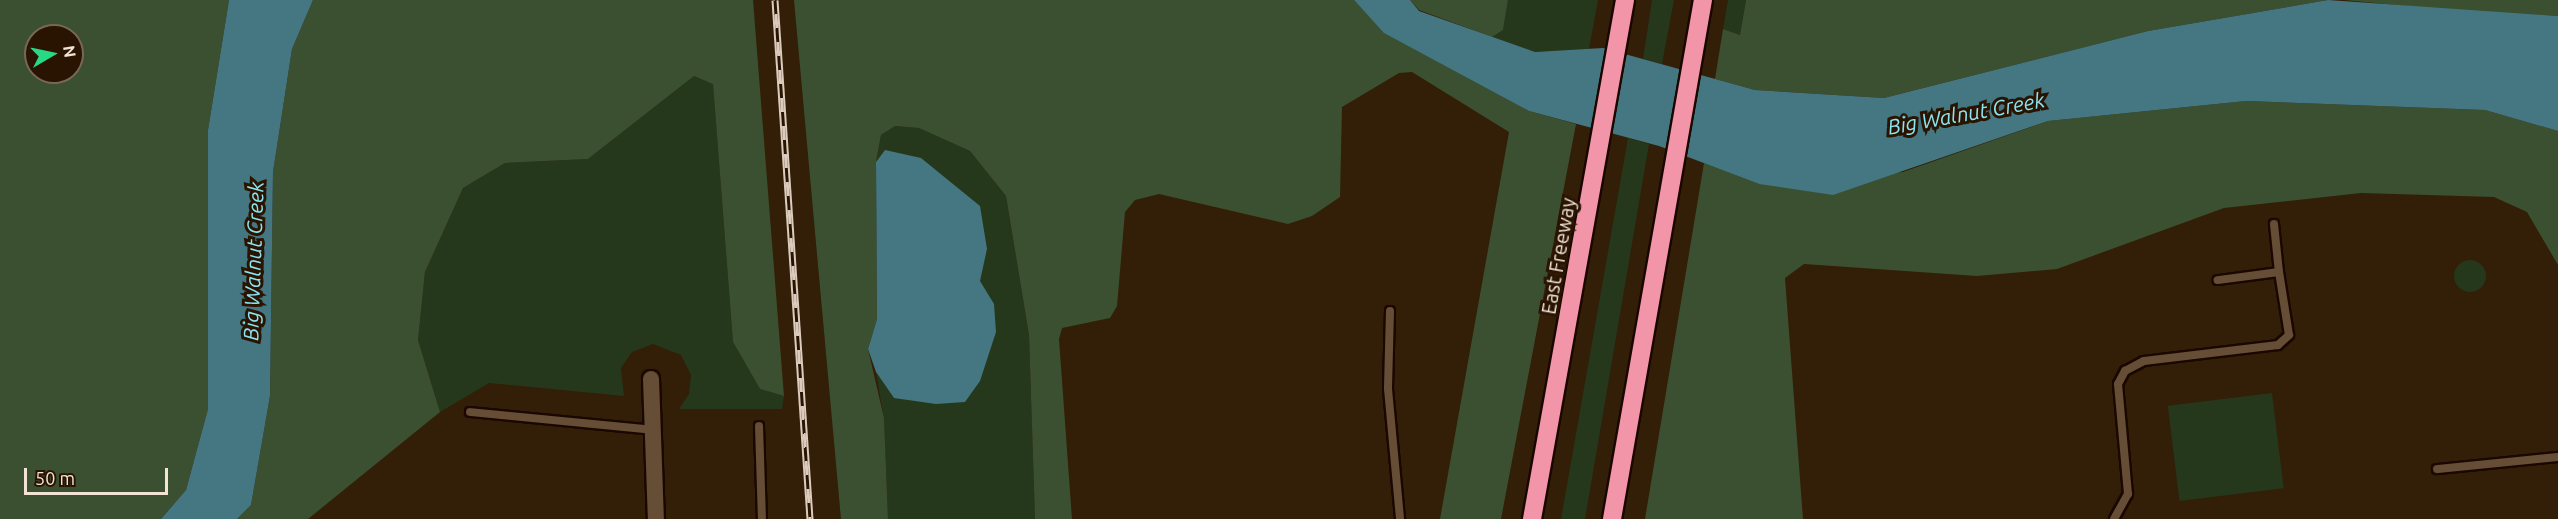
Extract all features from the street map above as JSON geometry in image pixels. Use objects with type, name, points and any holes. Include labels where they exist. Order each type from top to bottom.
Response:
[{"type":"highway","name":"East Freeway","points":[[1532,519],[1589,214],[1625,0]]},
{"type":"highway","points":[[1612,519],[1702,0]]},
{"type":"street","points":[[651,379],[656,519]]},
{"type":"lane","points":[[2114,519],[2128,494],[2118,384],[2125,371],[2144,361],[2278,345],[2289,335],[2274,224]]},
{"type":"lane","points":[[2218,280],[2279,272]]},
{"type":"lane","points":[[1390,311],[1388,389],[1400,519]]},
{"type":"lane","points":[[470,412],[653,430]]},
{"type":"lane","points":[[759,426],[762,519]]},
{"type":"lane","points":[[2437,469],[2558,458]]},
{"type":"green space","points":[[0,0],[229,0],[208,130],[208,409],[186,490],[161,519],[0,519]]},
{"type":"green space","points":[[313,0],[753,0],[784,396],[760,389],[733,342],[713,84],[694,76],[588,159],[505,163],[463,188],[425,272],[418,340],[440,412],[308,519],[237,519],[251,505],[270,396],[273,172],[292,49]]},
{"type":"green space","points":[[794,0],[1354,0],[1385,33],[1529,111],[1576,124],[1501,519],[1440,519],[1509,132],[1412,72],[1399,73],[1342,107],[1340,197],[1312,216],[1288,224],[1159,194],[1135,200],[1125,212],[1117,306],[1110,318],[1062,328],[1059,339],[1072,519],[1035,519],[1029,335],[1006,196],[970,151],[919,128],[895,126],[881,135],[876,162],[877,319],[868,349],[884,418],[888,519],[841,519]]},
{"type":"green space","points":[[1410,0],[1508,0],[1503,30],[1492,37],[1419,10]]},
{"type":"green space","points":[[1508,0],[1598,0],[1589,49],[1535,52],[1492,37],[1503,30]]},
{"type":"green space","points":[[1652,0],[1674,0],[1662,64],[1643,59]]},
{"type":"green space","points":[[1728,0],[1746,0],[1740,35],[1723,29]]},
{"type":"green space","points":[[1746,0],[2328,0],[2148,31],[1884,98],[1755,90],[1715,79],[1723,29],[1740,35]]},
{"type":"green space","points":[[2344,0],[2558,0],[2558,16],[2459,11]]},
{"type":"green space","points":[[694,76],[713,83],[733,342],[760,389],[784,396],[782,409],[679,409],[689,394],[691,375],[681,355],[653,344],[632,352],[621,368],[624,396],[489,383],[440,412],[418,340],[425,272],[463,188],[505,163],[588,159]]},
{"type":"green space","points":[[2246,101],[2485,110],[2558,131],[2558,265],[2527,212],[2494,197],[2361,193],[2224,208],[2057,269],[1977,276],[1804,264],[1785,278],[1803,519],[1645,519],[1704,163],[1759,184],[1903,172],[2048,121]]},
{"type":"green space","points":[[895,126],[919,128],[970,151],[1006,196],[1029,335],[1035,519],[888,519],[884,419],[876,372],[894,398],[979,281],[987,249],[885,150],[876,162],[881,135]]},
{"type":"green space","points":[[1628,138],[1649,144],[1585,519],[1561,519]]},
{"type":"green space","points":[[2470,260],[2481,265],[2486,276],[2481,287],[2470,292],[2459,287],[2454,276],[2459,265]]},
{"type":"green space","points":[[2272,393],[2284,488],[2179,501],[2168,406]]},
{"type":"water","name":"Big Walnut Creek","points":[[229,0],[313,0],[292,49],[273,172],[270,396],[251,505],[237,519],[161,519],[186,490],[208,409],[208,130]]},
{"type":"water","name":"Big Walnut Creek","points":[[1354,0],[1410,0],[1419,11],[1535,52],[1603,48],[1755,90],[1884,98],[2148,31],[2328,0],[2558,16],[2558,131],[2485,110],[2246,101],[2048,121],[1833,195],[1759,184],[1659,146],[1529,111],[1384,33]]},
{"type":"water","points":[[885,150],[921,158],[980,206],[987,249],[980,281],[994,304],[996,332],[980,381],[965,402],[936,404],[894,398],[876,372],[868,349],[877,319],[876,162]]},
{"type":"railway","points":[[775,0],[810,519]]}]
